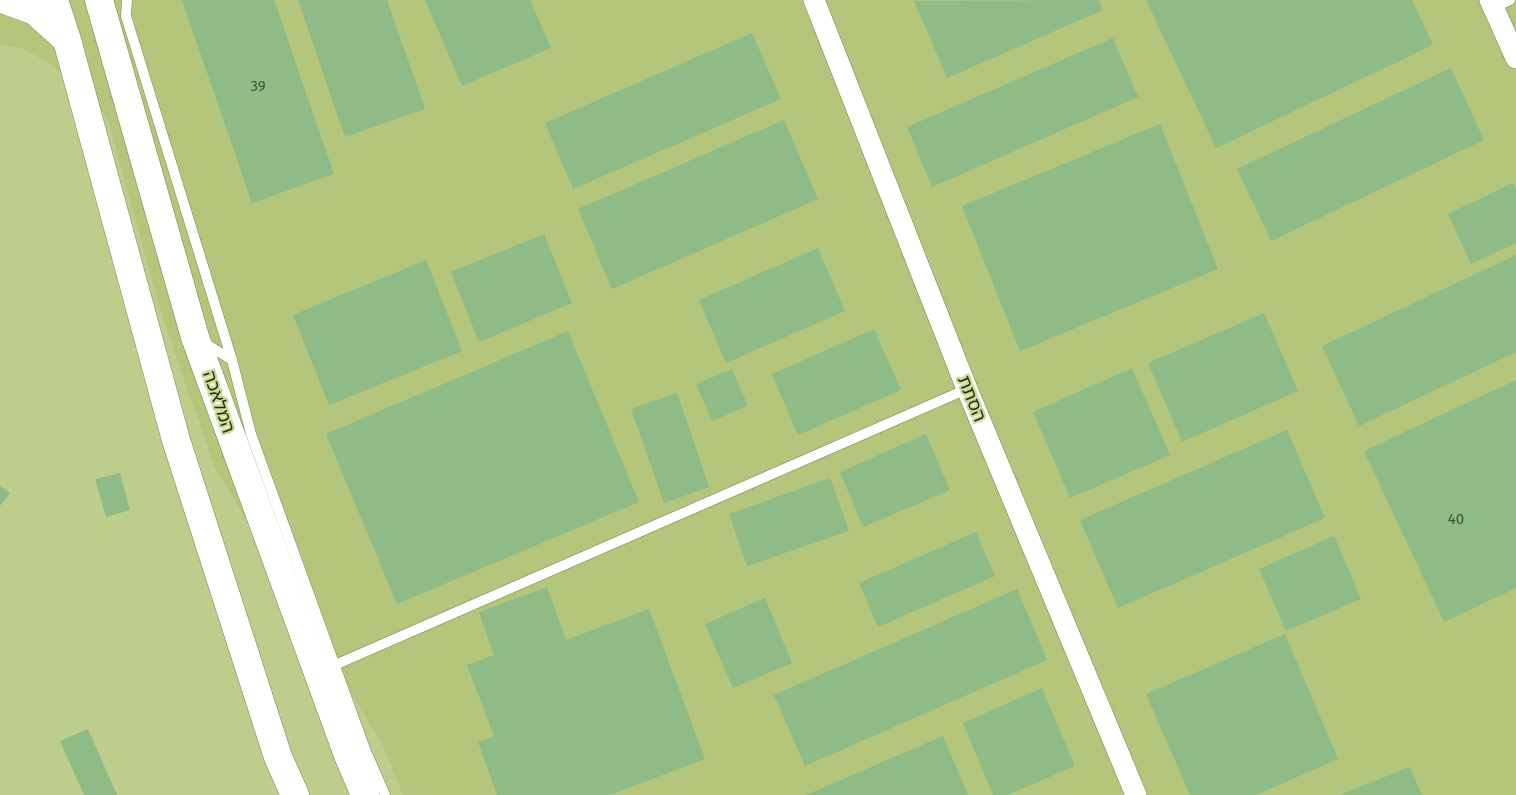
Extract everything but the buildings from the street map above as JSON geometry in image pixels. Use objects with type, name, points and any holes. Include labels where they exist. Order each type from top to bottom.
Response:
[{"type":"main road","points":[[5,0],[35,11],[67,40]]},
{"type":"main road","points":[[54,0],[67,40],[176,440],[278,758],[294,795]]},
{"type":"main road","name":"המלאכה","points":[[99,0],[196,338],[348,756],[366,795]]},
{"type":"street","name":"הסתת","points":[[814,0],[967,389],[1136,795]]},
{"type":"street","points":[[1498,3],[1516,58]]},
{"type":"lane","points":[[128,0],[126,16],[232,360],[251,434],[365,749],[385,795]]},
{"type":"lane","points":[[196,338],[232,360]]},
{"type":"lane","points":[[335,666],[967,389]]},
{"type":"lane","points":[[301,628],[328,645]]},
{"type":"shaded area","points":[[0,0],[1516,0],[1516,795],[403,795],[383,746],[215,468],[163,319],[107,117],[52,65],[22,48],[0,45]]}]
